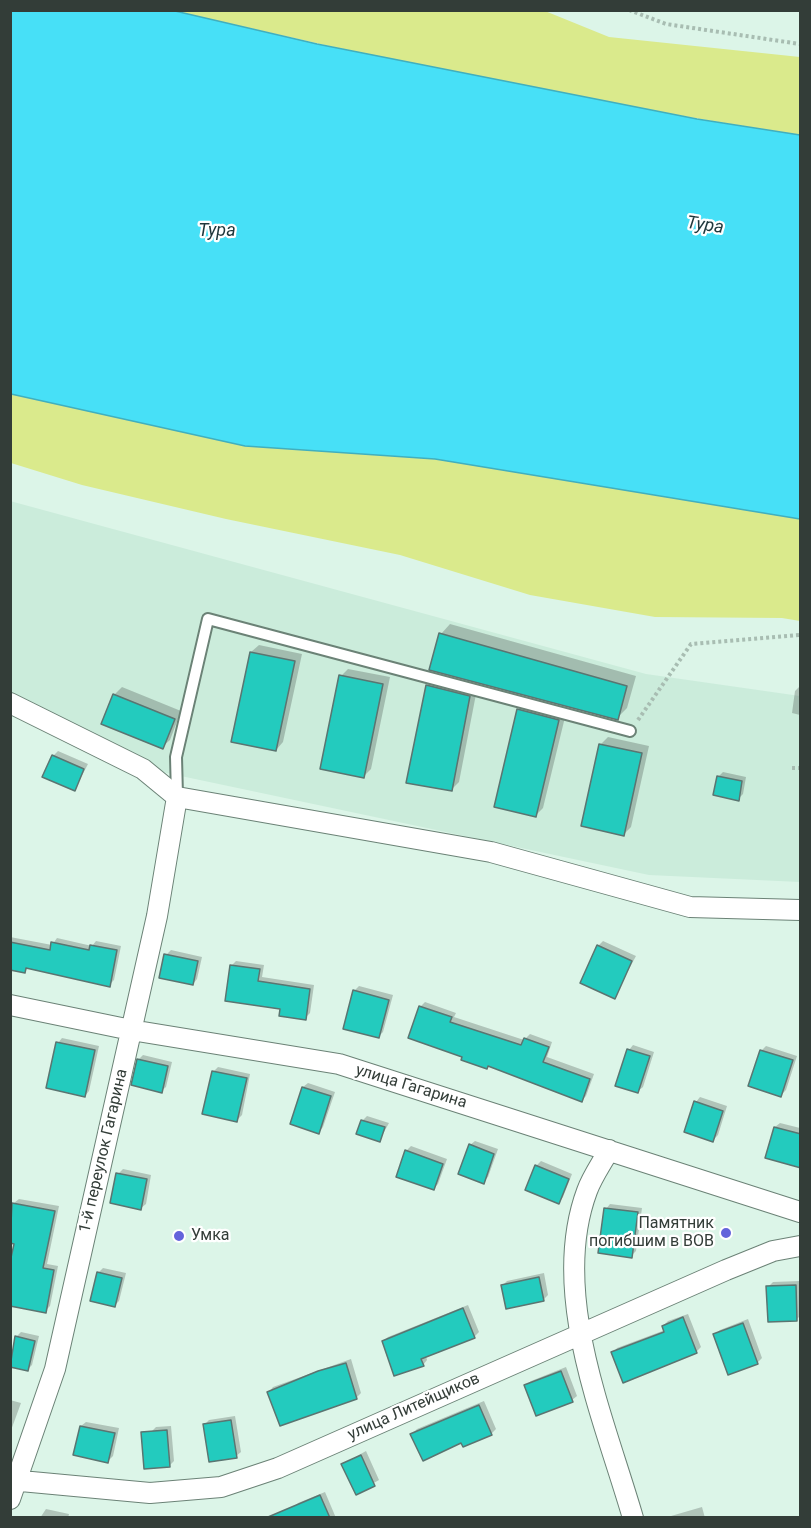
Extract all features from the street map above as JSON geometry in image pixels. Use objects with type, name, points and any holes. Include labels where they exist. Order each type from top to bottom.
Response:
[{"type":"street","points":[[10,703],[143,769],[177,797],[491,852],[690,907],[801,910]]},
{"type":"street","name":"1-й переулок Гагарина","points":[[12,1486],[55,1369],[157,916],[177,797]]},
{"type":"street","name":"улица Гагарина","points":[[10,1005],[131,1030],[339,1064],[801,1212]]},
{"type":"street","points":[[609,1150],[587,1191],[575,1249],[574,1300],[579,1334],[633,1518]]},
{"type":"street","name":"улица Литейщиков","points":[[12,1486],[150,1493],[221,1487],[278,1468],[754,1258],[773,1251],[801,1246]]},
{"type":"lane","points":[[177,797],[176,757],[208,619],[630,731]]},
{"type":"path","points":[[629,10],[666,24],[801,44]]},
{"type":"path","points":[[630,731],[691,644],[801,635]]},
{"type":"path","points":[[792,768],[801,768]]},
{"type":"shaded area","points":[[10,501],[646,674],[800,696],[800,882],[649,875],[162,772],[11,696]]},
{"type":"green space","points":[[175,11],[545,11],[609,37],[800,57],[800,135],[643,109],[486,79]]},
{"type":"green space","points":[[11,394],[245,446],[435,459],[800,519],[800,621],[782,618],[655,617],[530,595],[400,555],[226,519],[82,485],[11,463]]},
{"type":"water","name":"Тура","points":[[11,10],[175,11],[317,44],[697,119],[800,135],[800,519],[435,459],[245,446],[11,394]]},
{"type":"building","points":[[439,633],[627,686],[618,720],[429,670]]},
{"type":"building","points":[[250,652],[295,661],[276,751],[231,742]]},
{"type":"building","points":[[339,675],[383,684],[364,778],[320,769]]},
{"type":"building","points":[[426,685],[470,696],[452,791],[406,783]]},
{"type":"building","points":[[113,694],[175,719],[163,749],[101,724]]},
{"type":"building","points":[[517,709],[559,720],[536,817],[494,807]]},
{"type":"building","points":[[599,744],[642,753],[624,836],[581,826]]},
{"type":"building","points":[[52,755],[84,769],[75,791],[42,777]]},
{"type":"building","points":[[717,776],[742,781],[739,801],[713,795]]},
{"type":"building","points":[[10,942],[50,950],[51,942],[89,950],[90,945],[117,950],[110,987],[26,968],[25,973],[10,970]]},
{"type":"building","points":[[597,945],[632,961],[615,999],[580,983]]},
{"type":"building","points":[[164,954],[198,961],[193,985],[159,978]]},
{"type":"building","points":[[230,965],[260,969],[258,981],[310,989],[306,1020],[279,1016],[280,1009],[225,1001]]},
{"type":"building","points":[[353,990],[389,1000],[379,1038],[343,1029]]},
{"type":"building","points":[[419,1006],[452,1017],[450,1022],[521,1045],[524,1038],[549,1047],[543,1062],[590,1079],[582,1102],[488,1066],[487,1069],[461,1060],[462,1057],[408,1038]]},
{"type":"building","points":[[56,1042],[95,1050],[85,1097],[46,1088]]},
{"type":"building","points":[[627,1049],[650,1056],[638,1093],[615,1086]]},
{"type":"building","points":[[760,1050],[793,1060],[781,1097],[748,1086]]},
{"type":"building","points":[[137,1059],[168,1066],[162,1093],[131,1085]]},
{"type":"building","points":[[212,1071],[247,1078],[237,1122],[202,1114]]},
{"type":"building","points":[[302,1087],[331,1096],[319,1134],[290,1124]]},
{"type":"building","points":[[694,1101],[723,1111],[713,1142],[684,1132]]},
{"type":"building","points":[[361,1120],[385,1127],[380,1142],[356,1134]]},
{"type":"building","points":[[774,1127],[801,1134],[801,1168],[765,1158]]},
{"type":"building","points":[[469,1144],[494,1154],[484,1184],[458,1174]]},
{"type":"building","points":[[405,1150],[443,1164],[434,1190],[396,1177]]},
{"type":"building","points":[[535,1165],[569,1179],[559,1204],[525,1190]]},
{"type":"building","points":[[116,1173],[147,1179],[141,1210],[110,1203]]},
{"type":"building","points":[[12,1203],[55,1211],[43,1268],[54,1270],[46,1313],[10,1306],[10,1262],[14,1244],[10,1243]]},
{"type":"building","points":[[604,1208],[638,1212],[632,1258],[598,1253]]},
{"type":"building","points":[[97,1272],[122,1278],[115,1307],[90,1301]]},
{"type":"building","points":[[539,1277],[544,1301],[506,1309],[501,1285]]},
{"type":"building","points":[[796,1285],[797,1321],[768,1322],[766,1286]]},
{"type":"building","points":[[463,1308],[475,1338],[421,1359],[424,1366],[394,1376],[382,1341]]},
{"type":"building","points":[[683,1317],[697,1353],[623,1383],[611,1352],[664,1332],[662,1326]]},
{"type":"building","points":[[743,1323],[758,1364],[728,1375],[713,1334]]},
{"type":"building","points":[[15,1336],[35,1341],[28,1371],[10,1367]]},
{"type":"building","points":[[346,1363],[357,1399],[280,1426],[267,1392],[318,1371]]},
{"type":"building","points":[[561,1371],[573,1402],[536,1416],[524,1385]]},
{"type":"building","points":[[479,1405],[492,1435],[463,1447],[461,1443],[423,1461],[410,1434]]},
{"type":"building","points":[[231,1420],[237,1458],[209,1462],[203,1424]]},
{"type":"building","points":[[80,1426],[115,1433],[108,1463],[73,1455]]},
{"type":"building","points":[[167,1430],[170,1467],[144,1469],[141,1432]]},
{"type":"building","points":[[361,1455],[375,1486],[356,1495],[341,1464]]},
{"type":"building","points":[[320,1495],[330,1518],[268,1518],[268,1517]]},
{"type":"place","name":"Памятник погибшим в ВОВ","points":[[726,1233]]},
{"type":"place","name":"Умка","points":[[179,1236]]}]
